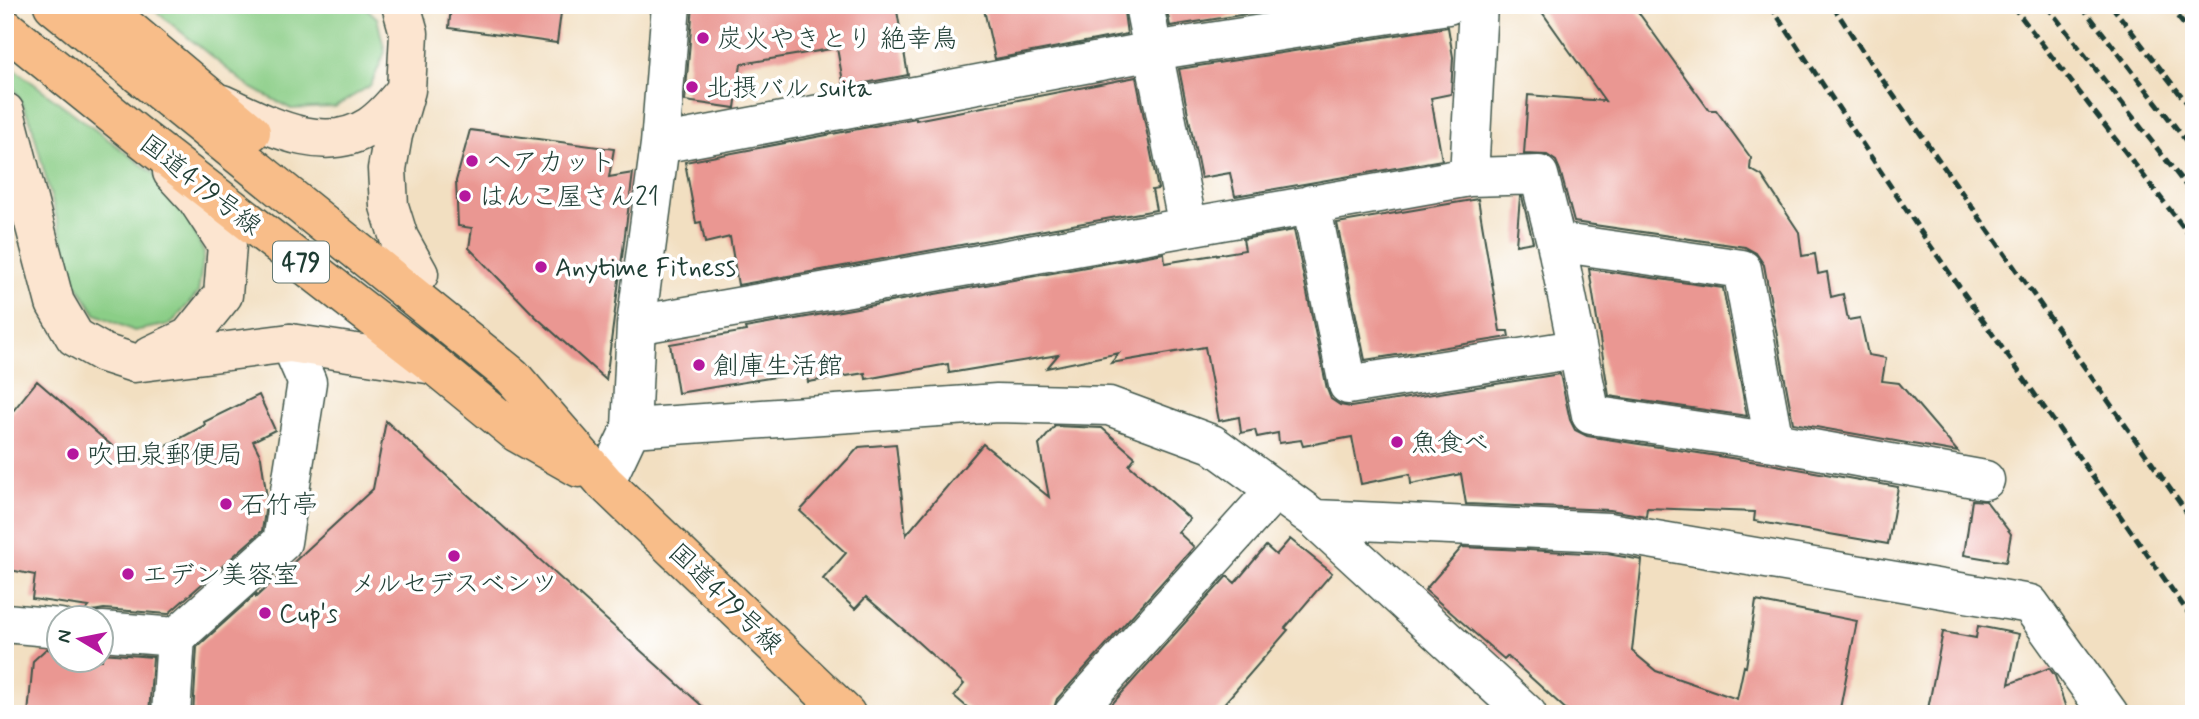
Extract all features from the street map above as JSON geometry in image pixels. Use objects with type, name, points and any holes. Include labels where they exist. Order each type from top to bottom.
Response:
[{"type":"highway","name":"国道479号線","points":[[53,5],[512,376],[605,483],[846,714]]},
{"type":"highway","name":"479","points":[[100,5],[419,274],[512,376]]},
{"type":"highway","name":"国道479号線","points":[[5,28],[517,433],[605,483]]},
{"type":"street","points":[[401,5],[410,33],[406,90],[393,135],[387,169],[389,206],[399,238],[419,274]]},
{"type":"street","points":[[605,483],[631,428],[636,326],[660,144],[671,5]]},
{"type":"street","points":[[1144,5],[1188,227]]},
{"type":"street","points":[[660,144],[1153,51],[1448,5]]},
{"type":"street","points":[[1469,177],[1478,5]]},
{"type":"street","points":[[215,102],[293,135],[323,138],[345,136],[367,128],[381,118],[406,90]]},
{"type":"street","points":[[5,113],[55,303],[75,337],[103,354],[134,363],[290,343],[434,365]]},
{"type":"street","points":[[134,363],[189,337],[223,295],[227,245],[196,198],[140,137]]},
{"type":"street","points":[[636,326],[1469,177],[1539,174],[1556,242],[1591,415],[1774,442],[1985,480]]},
{"type":"street","points":[[1311,204],[1348,385],[1576,349]]},
{"type":"street","points":[[1556,242],[1742,269],[1774,442]]},
{"type":"street","points":[[171,714],[176,637],[282,542],[307,382],[290,343]]},
{"type":"street","points":[[631,428],[996,403],[1109,406],[1212,444],[1315,519],[1527,714]]},
{"type":"street","points":[[1073,714],[1275,490]]},
{"type":"street","points":[[1315,519],[1609,533],[2029,604],[2109,714]]},
{"type":"street","points":[[5,623],[46,627]]},
{"type":"street","points":[[116,632],[176,637]]},
{"type":"green space","points":[[148,5],[363,5],[377,18],[385,52],[371,85],[335,107],[291,109],[248,86]]},
{"type":"green space","points":[[13,68],[166,183],[188,218],[204,253],[198,293],[171,324],[134,331],[96,314],[73,279],[31,122],[8,76]]},
{"type":"building","points":[[451,5],[562,5],[557,43],[449,28]]},
{"type":"building","points":[[693,5],[896,5],[908,75],[844,87],[837,48],[741,64],[735,108],[685,101]]},
{"type":"building","points":[[983,5],[1123,5],[1127,34],[995,59]]},
{"type":"building","points":[[1166,5],[1304,5],[1170,26]]},
{"type":"building","points":[[1537,5],[1633,5],[1709,110],[1716,110],[1751,158],[1750,169],[1762,176],[1799,232],[1802,256],[1815,254],[1818,274],[1827,272],[1831,297],[1843,294],[1848,320],[1860,318],[1868,355],[1886,358],[1882,381],[1899,383],[1958,452],[1793,423],[1764,265],[1756,253],[1745,247],[1574,222],[1556,161],[1547,155],[1524,154],[1528,95],[1605,101]]},
{"type":"building","points":[[1448,27],[1453,57],[1451,94],[1431,98],[1442,160],[1235,196],[1230,173],[1201,178],[1179,69]]},
{"type":"building","points":[[1136,77],[1158,189],[1152,190],[1156,210],[738,285],[730,237],[705,243],[701,222],[696,223],[685,162]]},
{"type":"building","points":[[470,130],[614,149],[609,177],[633,173],[606,380],[536,317],[469,248],[472,228],[458,226],[456,181]]},
{"type":"building","points":[[1520,197],[1533,242],[1516,245]]},
{"type":"building","points":[[1478,199],[1500,331],[1508,331],[1509,337],[1365,360],[1337,223]]},
{"type":"building","points":[[1294,230],[1327,389],[1331,399],[1340,405],[1351,407],[1560,374],[1570,420],[1575,430],[1587,436],[1898,487],[1888,544],[1754,521],[1755,512],[1647,508],[1646,516],[1610,510],[1466,504],[1461,474],[1411,484],[1410,474],[1361,484],[1352,437],[1303,446],[1301,440],[1279,443],[1278,433],[1257,437],[1255,430],[1241,433],[1239,417],[1219,421],[1205,347],[1111,363],[1119,353],[1047,368],[1058,355],[949,373],[948,364],[866,379],[865,373],[808,382],[806,372],[678,393],[670,344],[746,331],[745,328],[1164,253],[1165,263],[1245,250],[1243,239]]},
{"type":"building","points":[[1589,269],[1723,288],[1747,416],[1609,396]]},
{"type":"building","points":[[37,381],[133,464],[205,425],[204,422],[259,395],[275,430],[253,441],[261,457],[267,498],[262,531],[168,614],[116,610],[116,604],[68,604],[32,599],[35,575],[5,569],[5,421]]},
{"type":"building","points":[[386,421],[711,714],[193,714],[197,647],[256,594],[256,597],[373,489]]},
{"type":"building","points":[[1055,426],[1102,428],[1135,457],[1129,465],[1190,519],[1178,532],[1194,547],[1057,699],[1052,714],[975,714],[954,696],[964,684],[910,635],[866,597],[855,609],[823,579],[846,553],[800,511],[859,447],[896,444],[906,535],[983,444],[1049,497],[1039,445]]},
{"type":"building","points":[[1972,500],[1986,501],[2011,534],[2006,562],[1964,555]]},
{"type":"building","points":[[1290,539],[1332,573],[1285,628],[1288,630],[1215,714],[1103,714],[1227,576],[1235,583],[1266,546],[1276,555]]},
{"type":"building","points":[[1462,547],[1607,554],[1642,560],[1632,651],[1656,671],[1737,699],[1744,666],[1746,667],[1756,601],[1857,621],[1839,714],[1571,714],[1507,656],[1504,659],[1425,590]]},
{"type":"building","points":[[1978,626],[2019,634],[2009,684],[2049,668],[2055,676],[2068,714],[1927,714],[1943,632],[1976,638]]},
{"type":"building","points":[[46,649],[46,674],[116,674],[116,654],[153,657],[149,714],[28,714],[33,661]]},
{"type":"railway","points":[[1770,5],[1925,238],[2194,621]]},
{"type":"railway","points":[[1832,5],[2194,523]]},
{"type":"railway","points":[[2012,5],[2194,241]]},
{"type":"railway","points":[[2046,5],[2194,196]]},
{"type":"railway","points":[[2081,5],[2194,151]]},
{"type":"railway","points":[[2111,5],[2194,112]]},
{"type":"railway","points":[[2168,5],[2194,37]]},
{"type":"place","name":"炭火やきとり 絶幸鳥","points":[[703,38]]},
{"type":"place","name":"北摂バル suita","points":[[692,87]]},
{"type":"place","name":"ヘアカット","points":[[472,161]]},
{"type":"place","name":"はんこ屋さん21","points":[[465,196]]},
{"type":"place","name":"Anytime Fitness","points":[[541,267]]},
{"type":"place","name":"創庫生活館","points":[[699,365]]},
{"type":"place","name":"魚食べ","points":[[1397,442]]},
{"type":"place","name":"吹田泉郵便局","points":[[73,454]]},
{"type":"place","name":"石竹亭","points":[[226,504]]},
{"type":"place","name":"メルセデスベンツ","points":[[454,556]]},
{"type":"place","name":"エデン美容室","points":[[128,574]]},
{"type":"place","name":"Cup's","points":[[265,613]]}]
